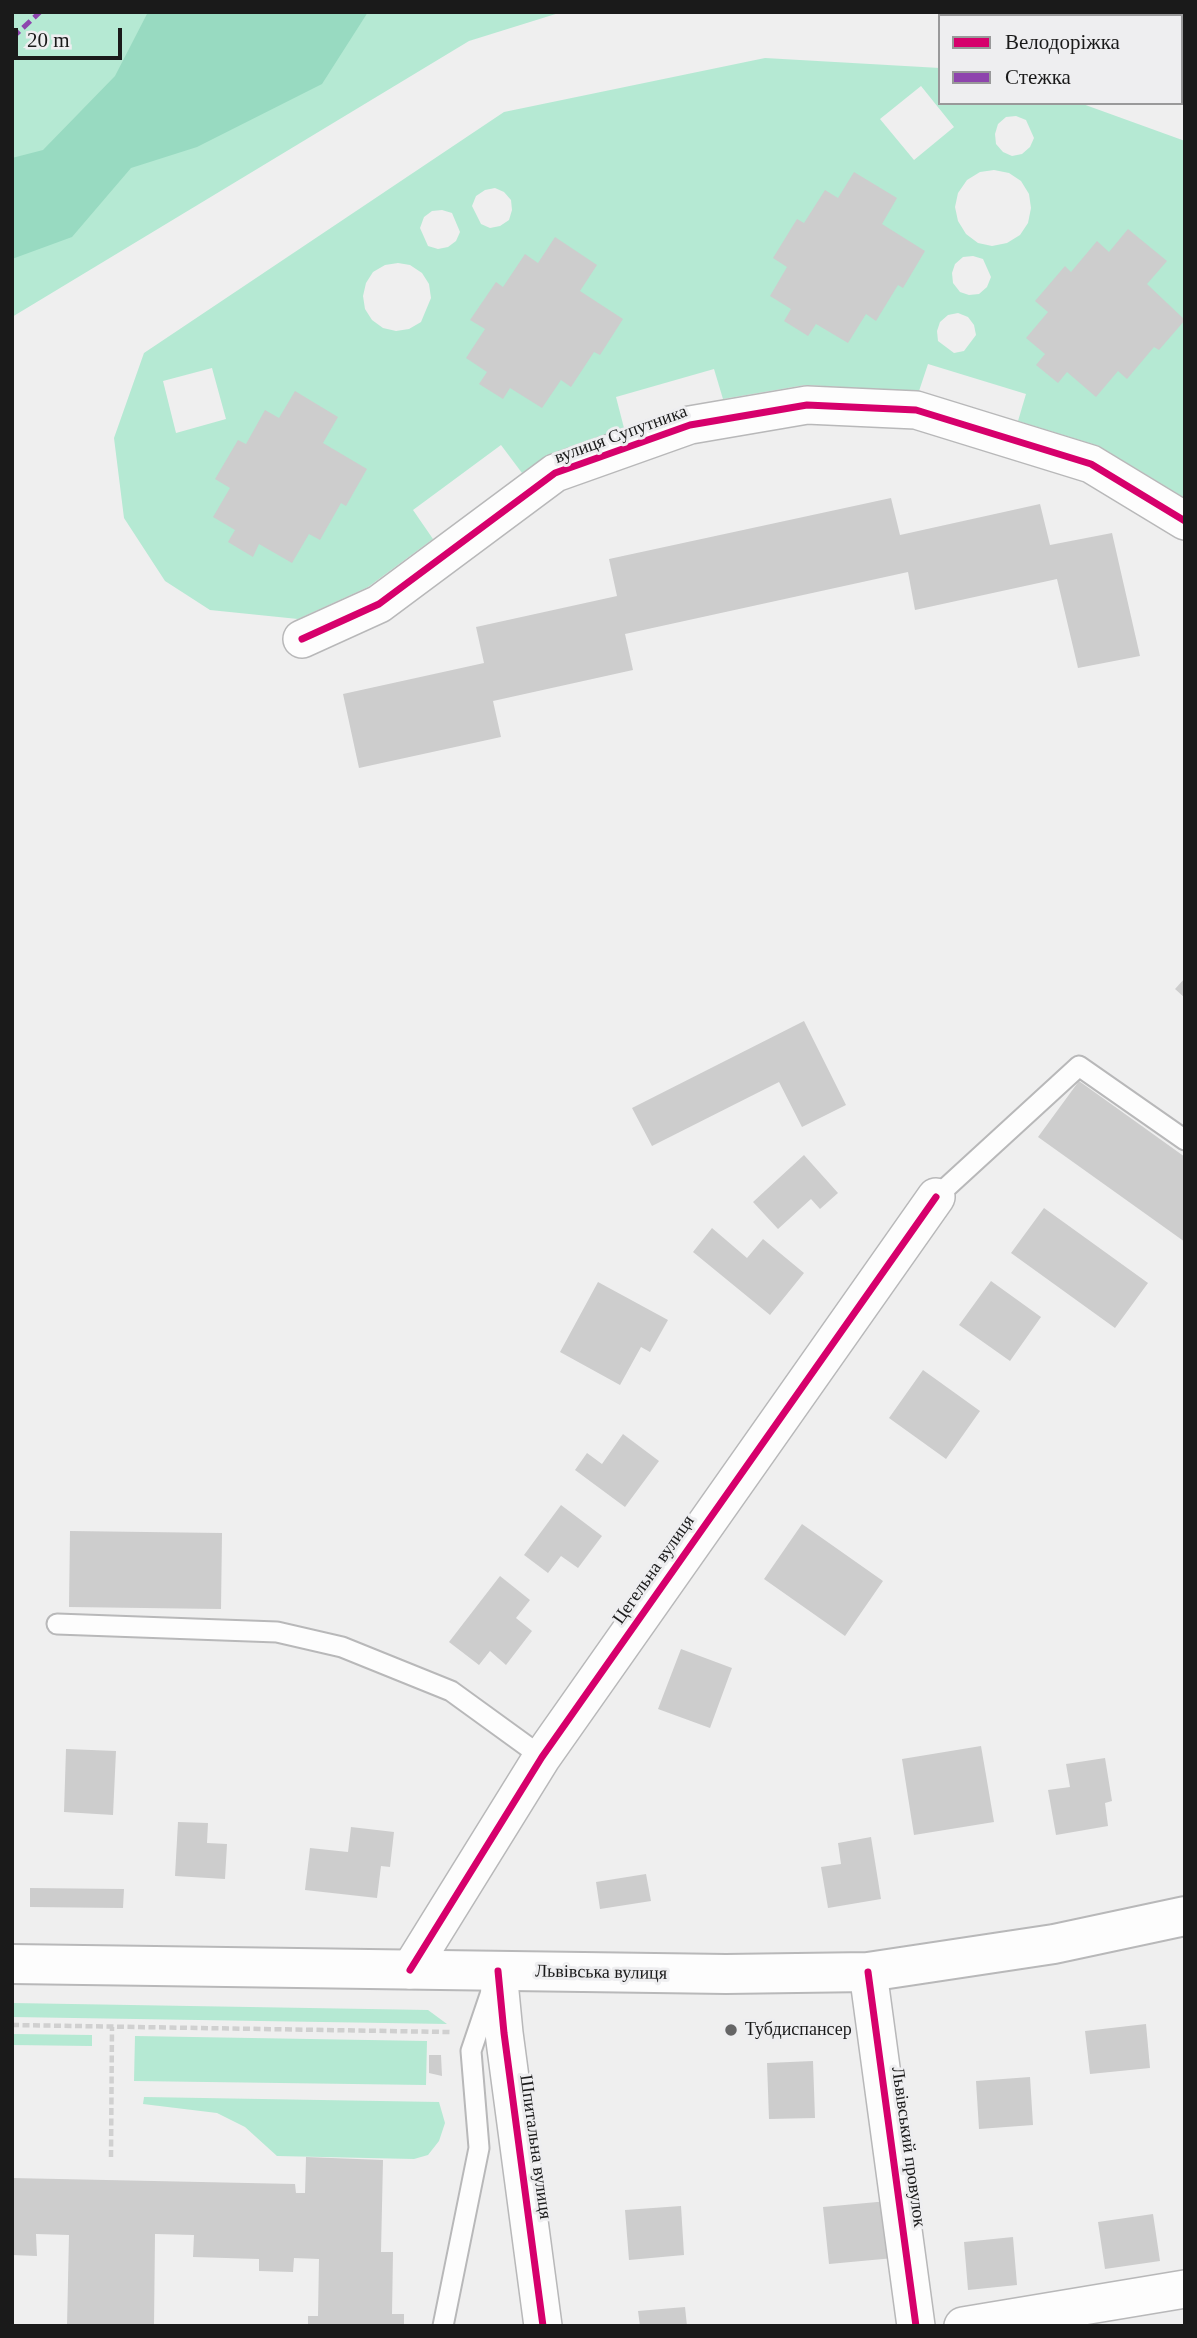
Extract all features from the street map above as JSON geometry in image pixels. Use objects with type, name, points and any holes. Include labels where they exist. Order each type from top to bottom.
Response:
[{"type":"main road","name":"Львівська вулиця","points":[[12,1964],[726,1975],[868,1972],[1054,1944],[1185,1916]]},
{"type":"street","name":"вулиця Супутника","points":[[302,639],[379,604],[555,473],[690,425],[807,405],[916,410],[1091,464],[1185,521]]},
{"type":"street","name":"Цегельна вулиця","points":[[410,1970],[542,1758],[936,1197]]},
{"type":"street","name":"Шпитальна вулиця","points":[[498,1971],[543,2326]]},
{"type":"street","name":"Львівський провулок","points":[[868,1972],[916,2326]]},
{"type":"street","points":[[963,2326],[1185,2289]]},
{"type":"lane","points":[[936,1197],[1079,1066],[1185,1140]]},
{"type":"lane","points":[[57,1624],[278,1632],[342,1647],[451,1691],[542,1758]]},
{"type":"lane","points":[[443,2326],[479,2148],[471,2051],[498,1971]]},
{"type":"path","points":[[12,2025],[477,2033]]},
{"type":"path","points":[[111,2157],[112,2027]]},
{"type":"green space","points":[[12,12],[562,12],[469,41],[12,317]]},
{"type":"green space","points":[[148,12],[368,12],[322,84],[197,147],[131,168],[72,237],[12,259],[12,158],[43,150],[115,76]]},
{"type":"green space","points":[[765,58],[938,68],[938,105],[1086,105],[1185,141],[1185,498],[1099,446],[1018,421],[1026,394],[928,364],[919,391],[805,385],[723,399],[714,369],[616,397],[624,428],[546,456],[522,473],[501,445],[413,510],[433,539],[368,587],[298,619],[210,610],[165,581],[124,518],[114,438],[144,353],[504,112]],"holes":[[[921,86],[954,127],[914,160],[880,119]],[[1016,116],[1026,120],[1034,138],[1030,147],[1022,154],[1012,156],[1003,152],[996,144],[998,124],[1006,117]],[[994,170],[1009,173],[1021,181],[1029,194],[1031,208],[1028,223],[1020,235],[1007,243],[992,246],[978,243],[966,234],[958,221],[955,207],[958,193],[967,180],[980,172]],[[495,188],[504,192],[511,200],[509,220],[500,226],[490,228],[481,224],[472,206],[476,196]],[[432,211],[452,213],[460,232],[456,241],[448,247],[438,249],[428,246],[420,228],[424,217]],[[963,257],[983,259],[991,277],[987,287],[979,294],[960,292],[953,283],[955,264]],[[385,265],[410,265],[422,273],[429,284],[431,298],[421,322],[409,329],[396,331],[383,328],[372,320],[365,309],[363,296],[366,283],[373,272]],[[958,313],[968,317],[974,325],[976,335],[964,351],[954,353],[938,341],[940,322],[948,315]],[[212,368],[226,419],[176,433],[163,381]]]},
{"type":"green space","points":[[12,2003],[428,2010],[447,2024],[12,2017]]},
{"type":"green space","points":[[12,2034],[92,2035],[92,2046],[12,2045]]},
{"type":"green space","points":[[135,2036],[427,2041],[426,2085],[134,2081]]},
{"type":"green space","points":[[144,2097],[439,2102],[445,2123],[439,2141],[428,2155],[414,2159],[277,2156],[245,2127],[217,2113],[143,2104]]},
{"type":"building","points":[[854,172],[897,198],[882,224],[925,251],[903,288],[898,285],[876,321],[866,314],[848,343],[816,324],[808,336],[784,321],[791,309],[770,296],[787,267],[773,258],[797,219],[804,223],[825,190],[838,198]]},
{"type":"building","points":[[1128,229],[1167,261],[1147,284],[1185,320],[1159,350],[1154,347],[1127,379],[1118,371],[1096,397],[1067,372],[1058,383],[1036,365],[1045,354],[1026,338],[1048,312],[1035,301],[1065,266],[1071,272],[1097,241],[1109,252]]},
{"type":"building","points":[[555,237],[597,265],[580,291],[623,319],[600,355],[594,352],[571,387],[561,380],[542,408],[510,388],[503,399],[479,384],[487,372],[466,358],[485,329],[470,320],[496,282],[503,287],[525,254],[538,263]]},
{"type":"building","points":[[295,391],[338,417],[323,443],[367,469],[346,506],[341,503],[320,540],[309,534],[292,563],[259,544],[253,557],[228,542],[235,530],[213,517],[230,488],[215,479],[238,440],[246,444],[265,410],[279,418]]},
{"type":"building","points":[[891,498],[900,535],[1040,504],[1050,545],[1112,533],[1140,656],[1078,668],[1057,579],[915,610],[908,572],[625,634],[633,670],[493,701],[501,737],[359,768],[343,694],[484,663],[476,627],[617,596],[609,559]]},
{"type":"building","points":[[1185,978],[1185,998],[1175,989]]},
{"type":"building","points":[[804,1021],[846,1105],[802,1127],[779,1082],[652,1146],[632,1108]]},
{"type":"building","points":[[1079,1081],[1185,1157],[1185,1242],[1038,1137]]},
{"type":"building","points":[[804,1155],[838,1193],[820,1209],[811,1199],[778,1229],[753,1202]]},
{"type":"building","points":[[1044,1208],[1148,1283],[1115,1328],[1011,1253]]},
{"type":"building","points":[[712,1228],[747,1258],[763,1239],[804,1273],[770,1315],[693,1252]]},
{"type":"building","points":[[991,1281],[1041,1317],[1010,1361],[959,1325]]},
{"type":"building","points":[[598,1282],[668,1320],[650,1352],[641,1347],[620,1385],[560,1352]]},
{"type":"building","points":[[923,1370],[980,1411],[946,1459],[889,1418]]},
{"type":"building","points":[[623,1434],[659,1461],[625,1507],[575,1470],[587,1453],[602,1464]]},
{"type":"building","points":[[561,1505],[602,1536],[578,1568],[561,1556],[548,1573],[524,1555]]},
{"type":"building","points":[[802,1524],[883,1581],[845,1636],[764,1579]]},
{"type":"building","points":[[70,1531],[222,1533],[221,1609],[69,1607]]},
{"type":"building","points":[[500,1576],[530,1600],[516,1618],[532,1631],[506,1665],[490,1651],[479,1665],[449,1642]]},
{"type":"building","points":[[681,1649],[732,1668],[710,1728],[658,1709]]},
{"type":"building","points":[[981,1746],[994,1822],[914,1835],[902,1759]]},
{"type":"building","points":[[66,1749],[116,1751],[113,1815],[64,1812]]},
{"type":"building","points":[[1105,1758],[1112,1801],[1105,1803],[1108,1826],[1056,1835],[1048,1790],[1070,1787],[1066,1764]]},
{"type":"building","points":[[178,1822],[208,1823],[207,1843],[227,1844],[225,1879],[175,1876]]},
{"type":"building","points":[[351,1827],[394,1832],[390,1867],[381,1866],[377,1898],[305,1890],[310,1848],[348,1852]]},
{"type":"building","points":[[871,1837],[881,1899],[828,1908],[821,1867],[841,1864],[838,1843]]},
{"type":"building","points":[[646,1874],[651,1901],[600,1909],[596,1882]]},
{"type":"building","points":[[30,1888],[124,1889],[123,1908],[30,1907]]},
{"type":"building","points":[[1146,2024],[1150,2068],[1090,2074],[1085,2031]]},
{"type":"building","points":[[429,2055],[441,2055],[442,2076],[429,2073]]},
{"type":"building","points":[[813,2061],[815,2118],[769,2119],[767,2063]]},
{"type":"building","points":[[1030,2077],[1033,2125],[979,2129],[976,2081]]},
{"type":"building","points":[[306,2157],[383,2160],[381,2252],[393,2252],[392,2314],[404,2314],[404,2326],[308,2326],[308,2316],[318,2316],[319,2259],[294,2258],[293,2272],[259,2271],[259,2259],[193,2257],[194,2235],[155,2234],[154,2326],[67,2326],[69,2235],[36,2234],[37,2256],[12,2255],[12,2178],[295,2184],[296,2193],[305,2193]]},
{"type":"building","points":[[888,2201],[894,2258],[829,2264],[823,2207]]},
{"type":"building","points":[[681,2206],[684,2255],[629,2260],[625,2210]]},
{"type":"building","points":[[1153,2214],[1160,2261],[1105,2269],[1098,2222]]},
{"type":"building","points":[[1013,2237],[1017,2285],[968,2290],[964,2242]]},
{"type":"building","points":[[685,2307],[687,2326],[640,2326],[638,2311]]},
{"type":"marked path","points":[[12,38],[40,12]]},
{"type":"cycle path","points":[[302,639],[379,604],[555,473],[690,425],[807,405],[916,410],[1091,464],[1185,521]]},
{"type":"cycle path","points":[[410,1970],[542,1757],[936,1197]]},
{"type":"cycle path","points":[[498,1971],[543,2326]]},
{"type":"cycle path","points":[[868,1972],[916,2326]]},
{"type":"place","name":"Тубдиспансер","points":[[731,2030]]}]
